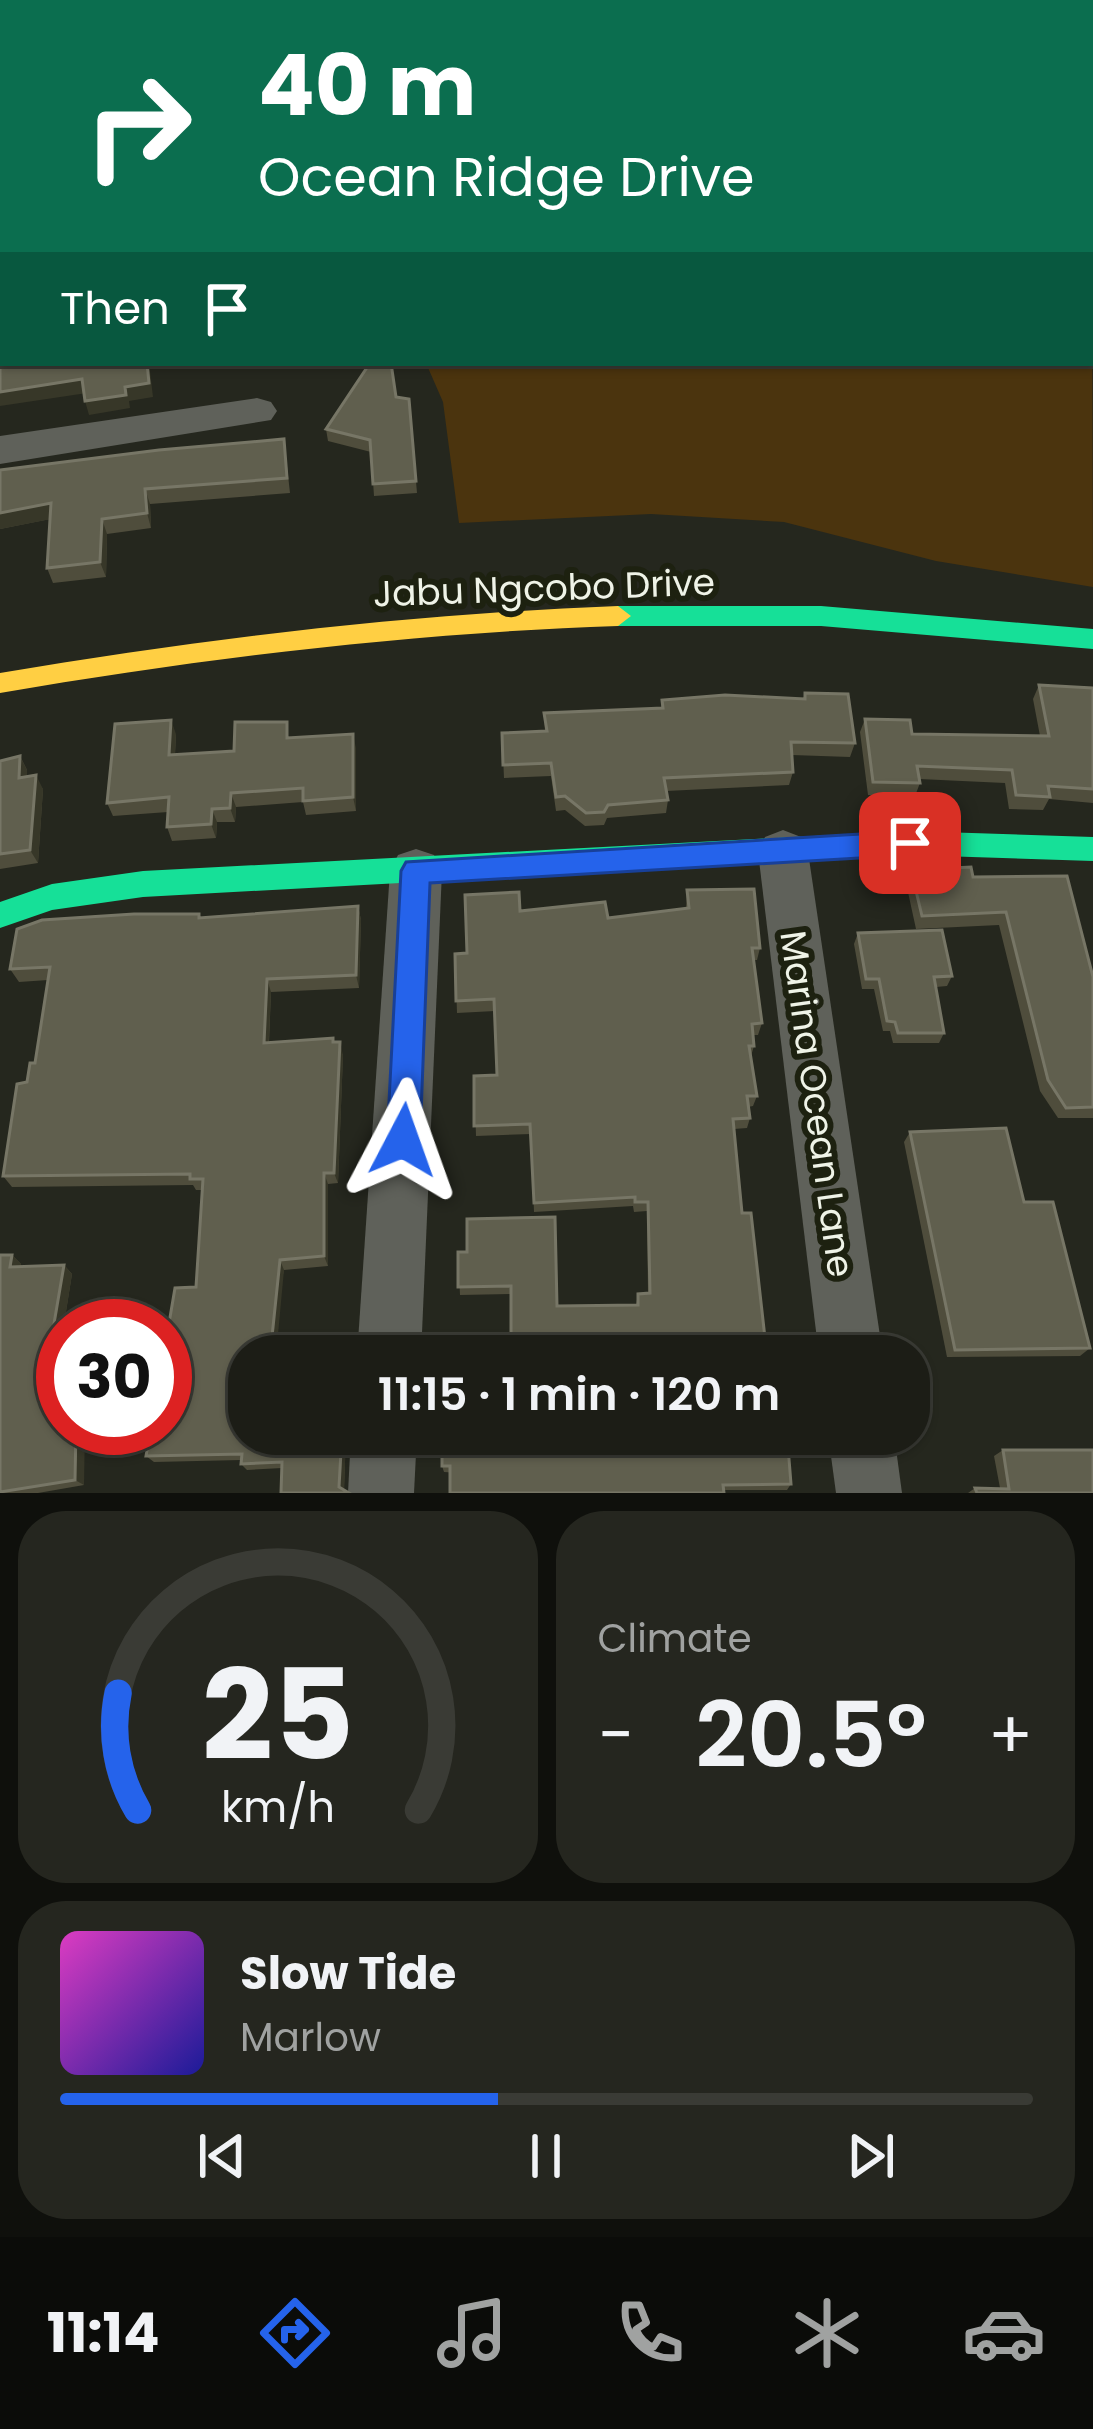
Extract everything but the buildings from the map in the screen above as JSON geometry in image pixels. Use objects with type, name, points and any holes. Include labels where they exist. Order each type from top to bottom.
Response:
[{"type":"main road","name":"Jabu Ngcobo Drive","points":[[0,683],[93,665],[352,631],[583,616],[846,619],[1093,639]]},
{"type":"main road","points":[[0,915],[52,897],[143,884],[910,843],[1093,849]]},
{"type":"street","points":[[0,451],[256,412]]},
{"type":"street","name":"Marina Ocean Lane","points":[[783,852],[848,1335]]},
{"type":"street","points":[[390,1335],[416,871]]},
{"type":"street","points":[[381,1493],[383,1455]]},
{"type":"street","points":[[864,1455],[869,1493]]},
{"type":"shaded area","points":[[427,366],[1092,366],[1093,587],[936,561],[784,522],[651,514],[459,523],[443,402]]},
{"type":"traffic: fast","points":[[618,616],[821,616],[1093,639]]},
{"type":"traffic: fast","points":[[0,915],[52,897],[143,884],[910,843],[1093,849]]},
{"type":"traffic: slow","points":[[0,683],[308,638],[618,616]]},
{"type":"route","points":[[403,1140],[416,871],[910,843]]}]
